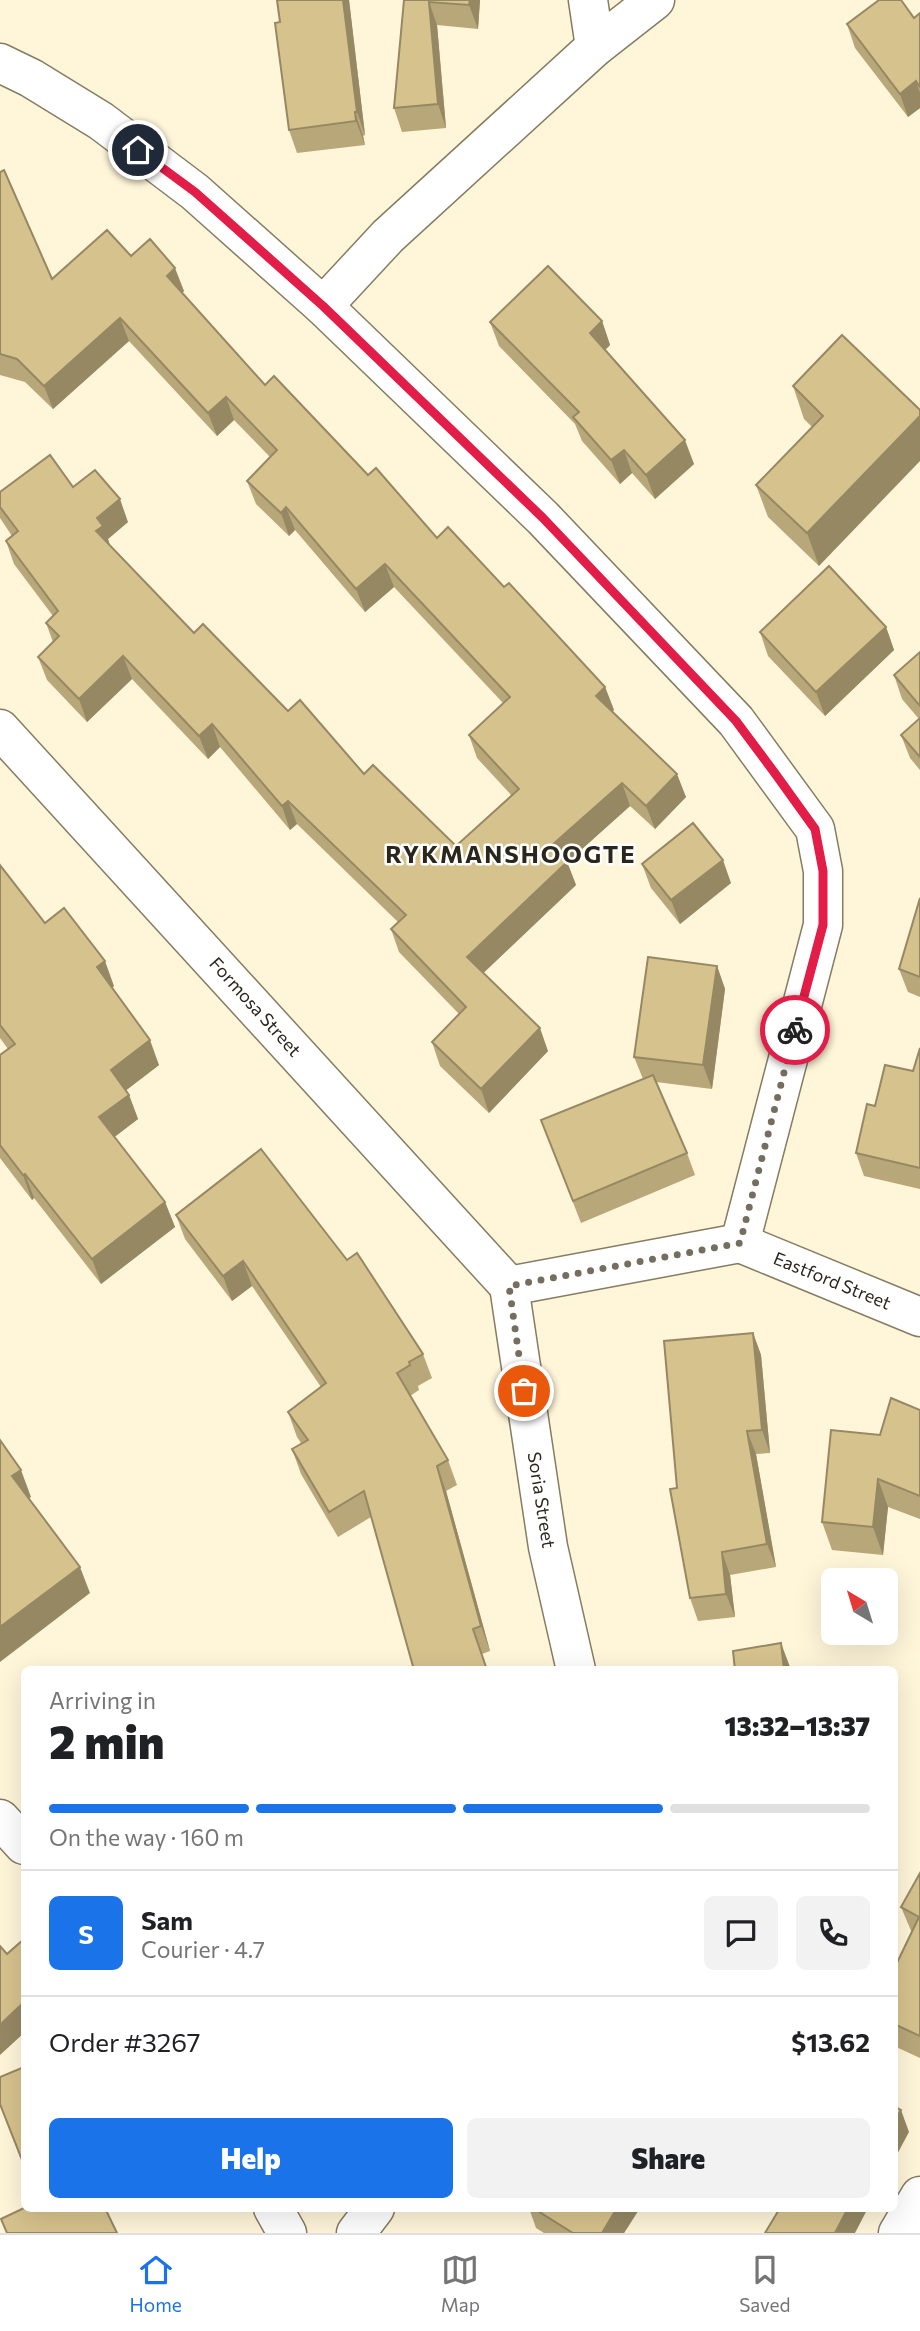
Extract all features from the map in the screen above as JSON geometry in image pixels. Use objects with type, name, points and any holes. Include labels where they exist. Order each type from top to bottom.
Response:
[{"type":"street","points":[[588,0],[595,47]]},
{"type":"street","points":[[323,306],[388,236],[595,47],[655,0]]},
{"type":"street","points":[[0,63],[31,78],[111,129],[195,192],[323,306],[543,518],[736,721],[815,829],[823,871],[823,925],[740,1243],[509,1286]]},
{"type":"street","name":"Formosa Street","points":[[0,729],[509,1286]]},
{"type":"street","name":"Eastford Street","points":[[740,1243],[920,1317]]},
{"type":"street","name":"Soria Street","points":[[509,1286],[548,1547],[575,1666]]},
{"type":"street","points":[[0,1819],[21,1842]]},
{"type":"street","points":[[898,2233],[920,2196]]},
{"type":"street","points":[[275,2212],[287,2233]]},
{"type":"street","points":[[356,2233],[372,2212]]},
{"type":"building","points":[[277,0],[343,0],[356,121],[289,130],[275,23],[280,22]]},
{"type":"building","points":[[404,0],[470,0],[469,5],[429,2],[438,104],[394,108]]},
{"type":"building","points":[[879,0],[901,0],[914,18],[920,13],[920,87],[916,81],[900,94],[847,24]]},
{"type":"building","points":[[4,170],[52,279],[107,230],[131,256],[150,239],[175,268],[167,276],[265,385],[274,376],[368,475],[376,468],[437,538],[448,527],[504,587],[509,583],[605,687],[596,696],[677,774],[646,806],[622,783],[552,845],[567,862],[467,957],[540,1028],[481,1089],[432,1042],[466,1007],[391,929],[406,915],[288,801],[282,806],[212,724],[199,736],[123,656],[79,699],[38,657],[59,636],[46,623],[58,611],[6,541],[18,531],[0,507],[0,492],[50,455],[73,487],[95,470],[120,499],[97,518],[103,526],[96,531],[194,633],[203,624],[288,711],[300,700],[364,774],[373,765],[456,846],[519,789],[469,735],[510,697],[385,564],[356,589],[286,507],[281,513],[247,481],[277,450],[226,397],[208,413],[120,318],[44,386],[17,359],[0,354],[0,172]]},
{"type":"building","points":[[548,266],[602,321],[590,333],[685,440],[646,475],[624,450],[611,460],[573,417],[579,412],[490,322]]},
{"type":"building","points":[[842,335],[920,410],[920,416],[807,533],[756,485],[823,416],[793,386]]},
{"type":"building","points":[[829,566],[886,627],[816,692],[760,632]]},
{"type":"building","points":[[920,652],[920,706],[894,675]]},
{"type":"building","points":[[920,718],[920,757],[901,735]]},
{"type":"building","points":[[693,823],[723,860],[671,900],[642,864]]},
{"type":"building","points":[[0,865],[45,923],[64,908],[105,961],[97,967],[150,1040],[111,1070],[129,1095],[99,1117],[165,1202],[92,1259],[0,1145],[0,1055],[15,1044],[0,1025]]},
{"type":"building","points":[[920,898],[920,977],[899,969]]},
{"type":"building","points":[[648,957],[717,966],[703,1065],[634,1057]]},
{"type":"building","points":[[920,1048],[920,1168],[856,1153],[867,1104],[875,1106],[885,1065],[913,1071]]},
{"type":"building","points":[[653,1075],[687,1153],[573,1201],[541,1120]]},
{"type":"building","points":[[261,1149],[347,1260],[357,1253],[423,1354],[397,1373],[448,1460],[437,1466],[481,1626],[473,1629],[486,1666],[413,1666],[364,1491],[329,1512],[292,1449],[308,1440],[288,1412],[326,1383],[243,1261],[223,1276],[176,1215]]},
{"type":"building","points":[[753,1333],[762,1430],[747,1431],[767,1544],[722,1552],[726,1594],[690,1598],[670,1489],[677,1488],[664,1341]]},
{"type":"building","points":[[891,1398],[920,1410],[920,1496],[878,1479],[873,1527],[822,1522],[831,1430],[880,1435]]},
{"type":"building","points":[[0,1440],[21,1470],[12,1476],[80,1567],[0,1627]]},
{"type":"building","points":[[781,1643],[784,1666],[735,1666],[733,1651]]},
{"type":"building","points":[[920,1873],[920,2036],[898,2026],[898,1961],[919,1917],[901,1907]]},
{"type":"building","points":[[21,1942],[21,2005],[0,2025],[0,1946],[7,1954]]},
{"type":"building","points":[[21,2068],[21,2157],[0,2104],[0,2077]]},
{"type":"building","points":[[21,2209],[21,2212],[107,2212],[117,2233],[7,2233],[1,2219]]},
{"type":"building","points":[[539,2212],[615,2212],[602,2233],[573,2233]]},
{"type":"building","points":[[778,2212],[846,2212],[835,2233],[765,2233]]},
{"type":"way so far","points":[[524,1391],[509,1286],[740,1243],[795,1030]]},
{"type":"district","name":"RYKMANSHOOGTE","points":[[511,855]]},
{"type":"route","points":[[138,150],[195,192],[323,306],[543,518],[736,721],[815,829],[823,871],[823,925],[795,1030]]}]
